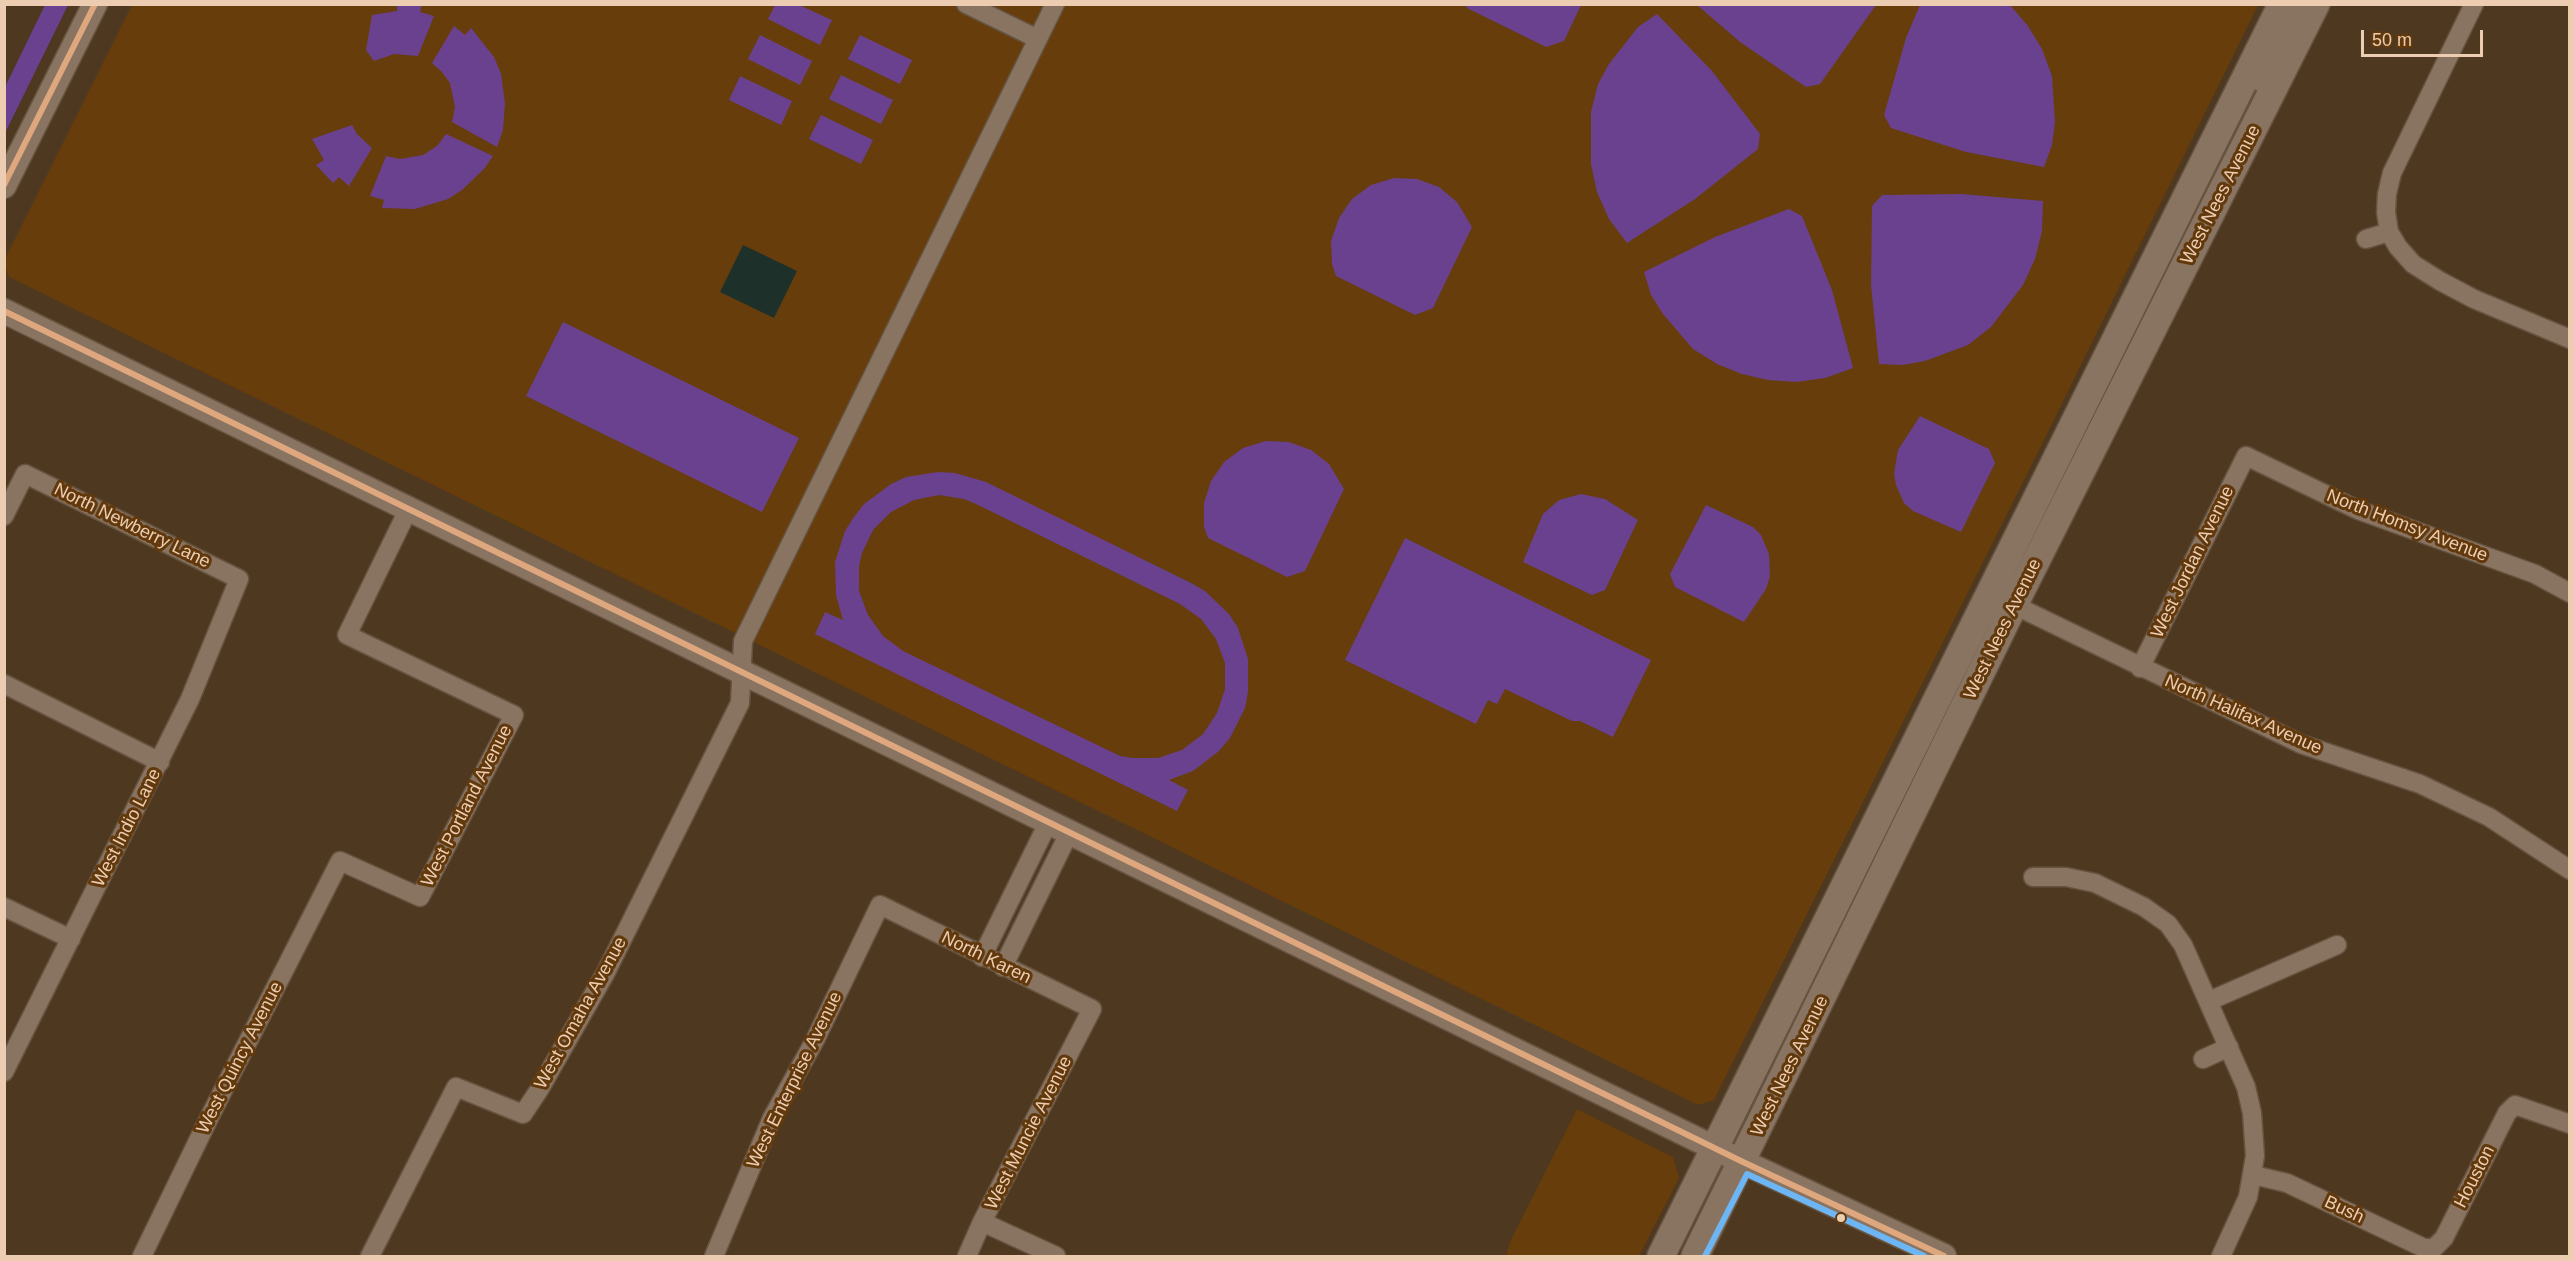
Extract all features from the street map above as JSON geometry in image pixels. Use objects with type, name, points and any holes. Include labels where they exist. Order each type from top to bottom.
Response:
[{"type":"main road","name":"West Nees Avenue","points":[[1661,1257],[2282,4]]},
{"type":"main road","name":"West Nees Avenue","points":[[1695,1257],[2014,606],[2316,4]]},
{"type":"street","points":[[4,186],[95,4]]},
{"type":"street","points":[[966,4],[1038,39]]},
{"type":"street","points":[[742,672],[743,641],[1055,4]]},
{"type":"street","points":[[2245,149],[2259,89],[2300,4]]},
{"type":"street","points":[[2474,4],[2392,173],[2386,202],[2389,231],[2398,247],[2413,264],[2440,281],[2474,299],[2570,339]]},
{"type":"street","points":[[2366,239],[2389,231]]},
{"type":"street","points":[[4,311],[1743,1162],[1944,1257]]},
{"type":"street","name":"North Homsy Avenue","points":[[2246,456],[2358,510],[2535,574],[2570,593]]},
{"type":"street","name":"West Jordan Avenue","points":[[2140,668],[2246,456]]},
{"type":"street","name":"North Newberry Lane","points":[[4,516],[25,474],[239,579]]},
{"type":"street","name":"West Portland Avenue","points":[[340,861],[420,897],[514,715],[347,635],[409,508]]},
{"type":"street","name":"West Indio Lane","points":[[4,1072],[160,762],[190,699],[239,579]]},
{"type":"street","name":"North Halifax Avenue","points":[[2014,606],[2301,744],[2420,784],[2489,817],[2570,870]]},
{"type":"street","name":"West Omaha Avenue","points":[[370,1257],[456,1087],[523,1114],[539,1090],[605,974],[740,703],[742,672]]},
{"type":"street","points":[[4,684],[160,762]]},
{"type":"street","points":[[982,957],[1060,826]]},
{"type":"street","points":[[1003,967],[1060,826]]},
{"type":"street","name":"West Quincy Avenue","points":[[142,1257],[211,1114],[340,861]]},
{"type":"street","points":[[2033,877],[2066,877],[2095,884],[2144,906],[2168,924],[2183,945],[2246,1087],[2252,1113],[2255,1145],[2253,1175],[2248,1197],[2221,1257]]},
{"type":"street","name":"North Karen","points":[[880,905],[1092,1009]]},
{"type":"street","name":"West Enterprise Avenue","points":[[714,1257],[772,1118],[815,1040],[880,905]]},
{"type":"street","points":[[4,906],[71,939]]},
{"type":"street","points":[[2209,1001],[2337,945]]},
{"type":"street","name":"West Muncie Avenue","points":[[967,1257],[982,1222],[1092,1009]]},
{"type":"street","points":[[2203,1059],[2229,1047]]},
{"type":"street","name":"Houston","points":[[2434,1248],[2444,1238],[2507,1113],[2515,1105],[2570,1124]]},
{"type":"street","name":"Bush","points":[[2253,1175],[2288,1183],[2424,1248],[2434,1248]]},
{"type":"street","points":[[982,1222],[1056,1257]]},
{"type":"shaded area","points":[[1465,4],[1581,5],[1564,41],[1546,47],[1467,8]]},
{"type":"shaded area","points":[[45,5],[68,5],[5,133],[5,87]]},
{"type":"shaded area","points":[[132,5],[2258,5],[2042,444],[1714,1100],[1698,1105],[9,277],[4,261]]},
{"type":"shaded area","points":[[397,5],[422,5],[420,12],[434,16],[418,56],[394,54],[374,61],[366,50],[372,15],[397,11]]},
{"type":"shaded area","points":[[775,5],[799,5],[832,20],[820,45],[768,19]]},
{"type":"shaded area","points":[[1697,5],[1876,5],[1820,84],[1806,87],[1740,42]]},
{"type":"shaded area","points":[[1920,5],[2010,5],[2028,26],[2042,49],[2052,76],[2055,122],[2052,145],[2044,167],[1966,152],[1891,128],[1884,115],[1906,38]]},
{"type":"shaded area","points":[[1657,14],[1712,71],[1760,134],[1758,149],[1695,199],[1627,243],[1609,219],[1597,192],[1591,164],[1591,112],[1598,84],[1609,64],[1638,27]]},
{"type":"shaded area","points":[[454,26],[465,35],[471,28],[494,57],[501,74],[505,103],[503,130],[497,147],[452,122],[455,107],[450,83],[432,63]]},
{"type":"shaded area","points":[[760,35],[812,61],[800,85],[748,59]]},
{"type":"shaded area","points":[[860,35],[912,60],[900,84],[848,59]]},
{"type":"shaded area","points":[[841,75],[893,100],[881,124],[829,99]]},
{"type":"shaded area","points":[[740,76],[792,101],[781,125],[729,100]]},
{"type":"shaded area","points":[[821,115],[873,140],[861,164],[809,139]]},
{"type":"shaded area","points":[[352,125],[357,134],[372,148],[349,186],[339,177],[333,183],[316,165],[324,160],[312,139]]},
{"type":"shaded area","points":[[446,134],[493,156],[484,169],[462,190],[448,199],[415,209],[382,208],[384,200],[370,196],[386,156],[400,159],[423,155],[437,146]]},
{"type":"shaded area","points":[[1394,178],[1417,179],[1439,187],[1457,202],[1472,227],[1433,308],[1415,315],[1336,276],[1332,264],[1331,241],[1339,218],[1352,199],[1371,185]]},
{"type":"shaded area","points":[[1962,194],[2043,201],[2042,231],[2035,259],[2023,285],[1991,327],[1968,345],[1925,361],[1903,365],[1879,364],[1871,285],[1872,206],[1882,195]]},
{"type":"shaded area","points":[[1789,209],[1802,216],[1832,290],[1853,368],[1825,378],[1796,382],[1768,380],[1742,374],[1717,364],[1693,349],[1663,314],[1651,295],[1644,272],[1715,237]]},
{"type":"shaded area","points":[[563,322],[799,438],[762,512],[526,396]]},
{"type":"shaded area","points":[[1920,416],[1989,449],[1995,463],[1961,532],[1913,511],[1904,503],[1896,485],[1894,474],[1898,450]]},
{"type":"shaded area","points":[[1266,441],[1289,442],[1311,450],[1329,464],[1344,489],[1305,571],[1287,577],[1208,538],[1204,527],[1204,503],[1211,481],[1224,462],[1243,448]]},
{"type":"shaded area","points":[[938,472],[955,473],[986,482],[1191,583],[1205,591],[1229,614],[1238,628],[1248,659],[1248,692],[1245,708],[1230,738],[1219,751],[1193,771],[1169,780],[1188,790],[1177,811],[815,634],[825,612],[843,620],[836,595],[835,562],[845,531],[864,504],[891,484],[906,477]],"holes":[[[939,495],[964,499],[1180,604],[1201,619],[1216,639],[1225,663],[1225,689],[1217,713],[1203,734],[1182,750],[1158,758],[1120,756],[903,651],[883,636],[868,615],[859,591],[859,566],[862,553],[873,530],[891,512],[914,500]]]},
{"type":"shaded area","points":[[1581,494],[1605,499],[1638,520],[1605,590],[1592,595],[1523,562],[1543,514],[1559,500]]},
{"type":"shaded area","points":[[1706,505],[1753,527],[1761,535],[1769,554],[1770,576],[1766,589],[1744,622],[1675,587],[1670,574]]},
{"type":"shaded area","points":[[1405,538],[1651,660],[1613,737],[1580,721],[1572,721],[1505,689],[1497,704],[1488,700],[1476,724],[1345,660]]},
{"type":"shaded area","points":[[1577,1109],[1673,1157],[1679,1178],[1639,1256],[1506,1256],[1510,1242]]},
{"type":"water","points":[[743,245],[797,271],[774,318],[720,292]]},
{"type":"transit line","points":[[4,185],[95,4]]},
{"type":"transit line","points":[[4,311],[1743,1162],[1944,1256]]},
{"type":"transit line","points":[[1705,1256],[1747,1174],[1924,1256]]}]
